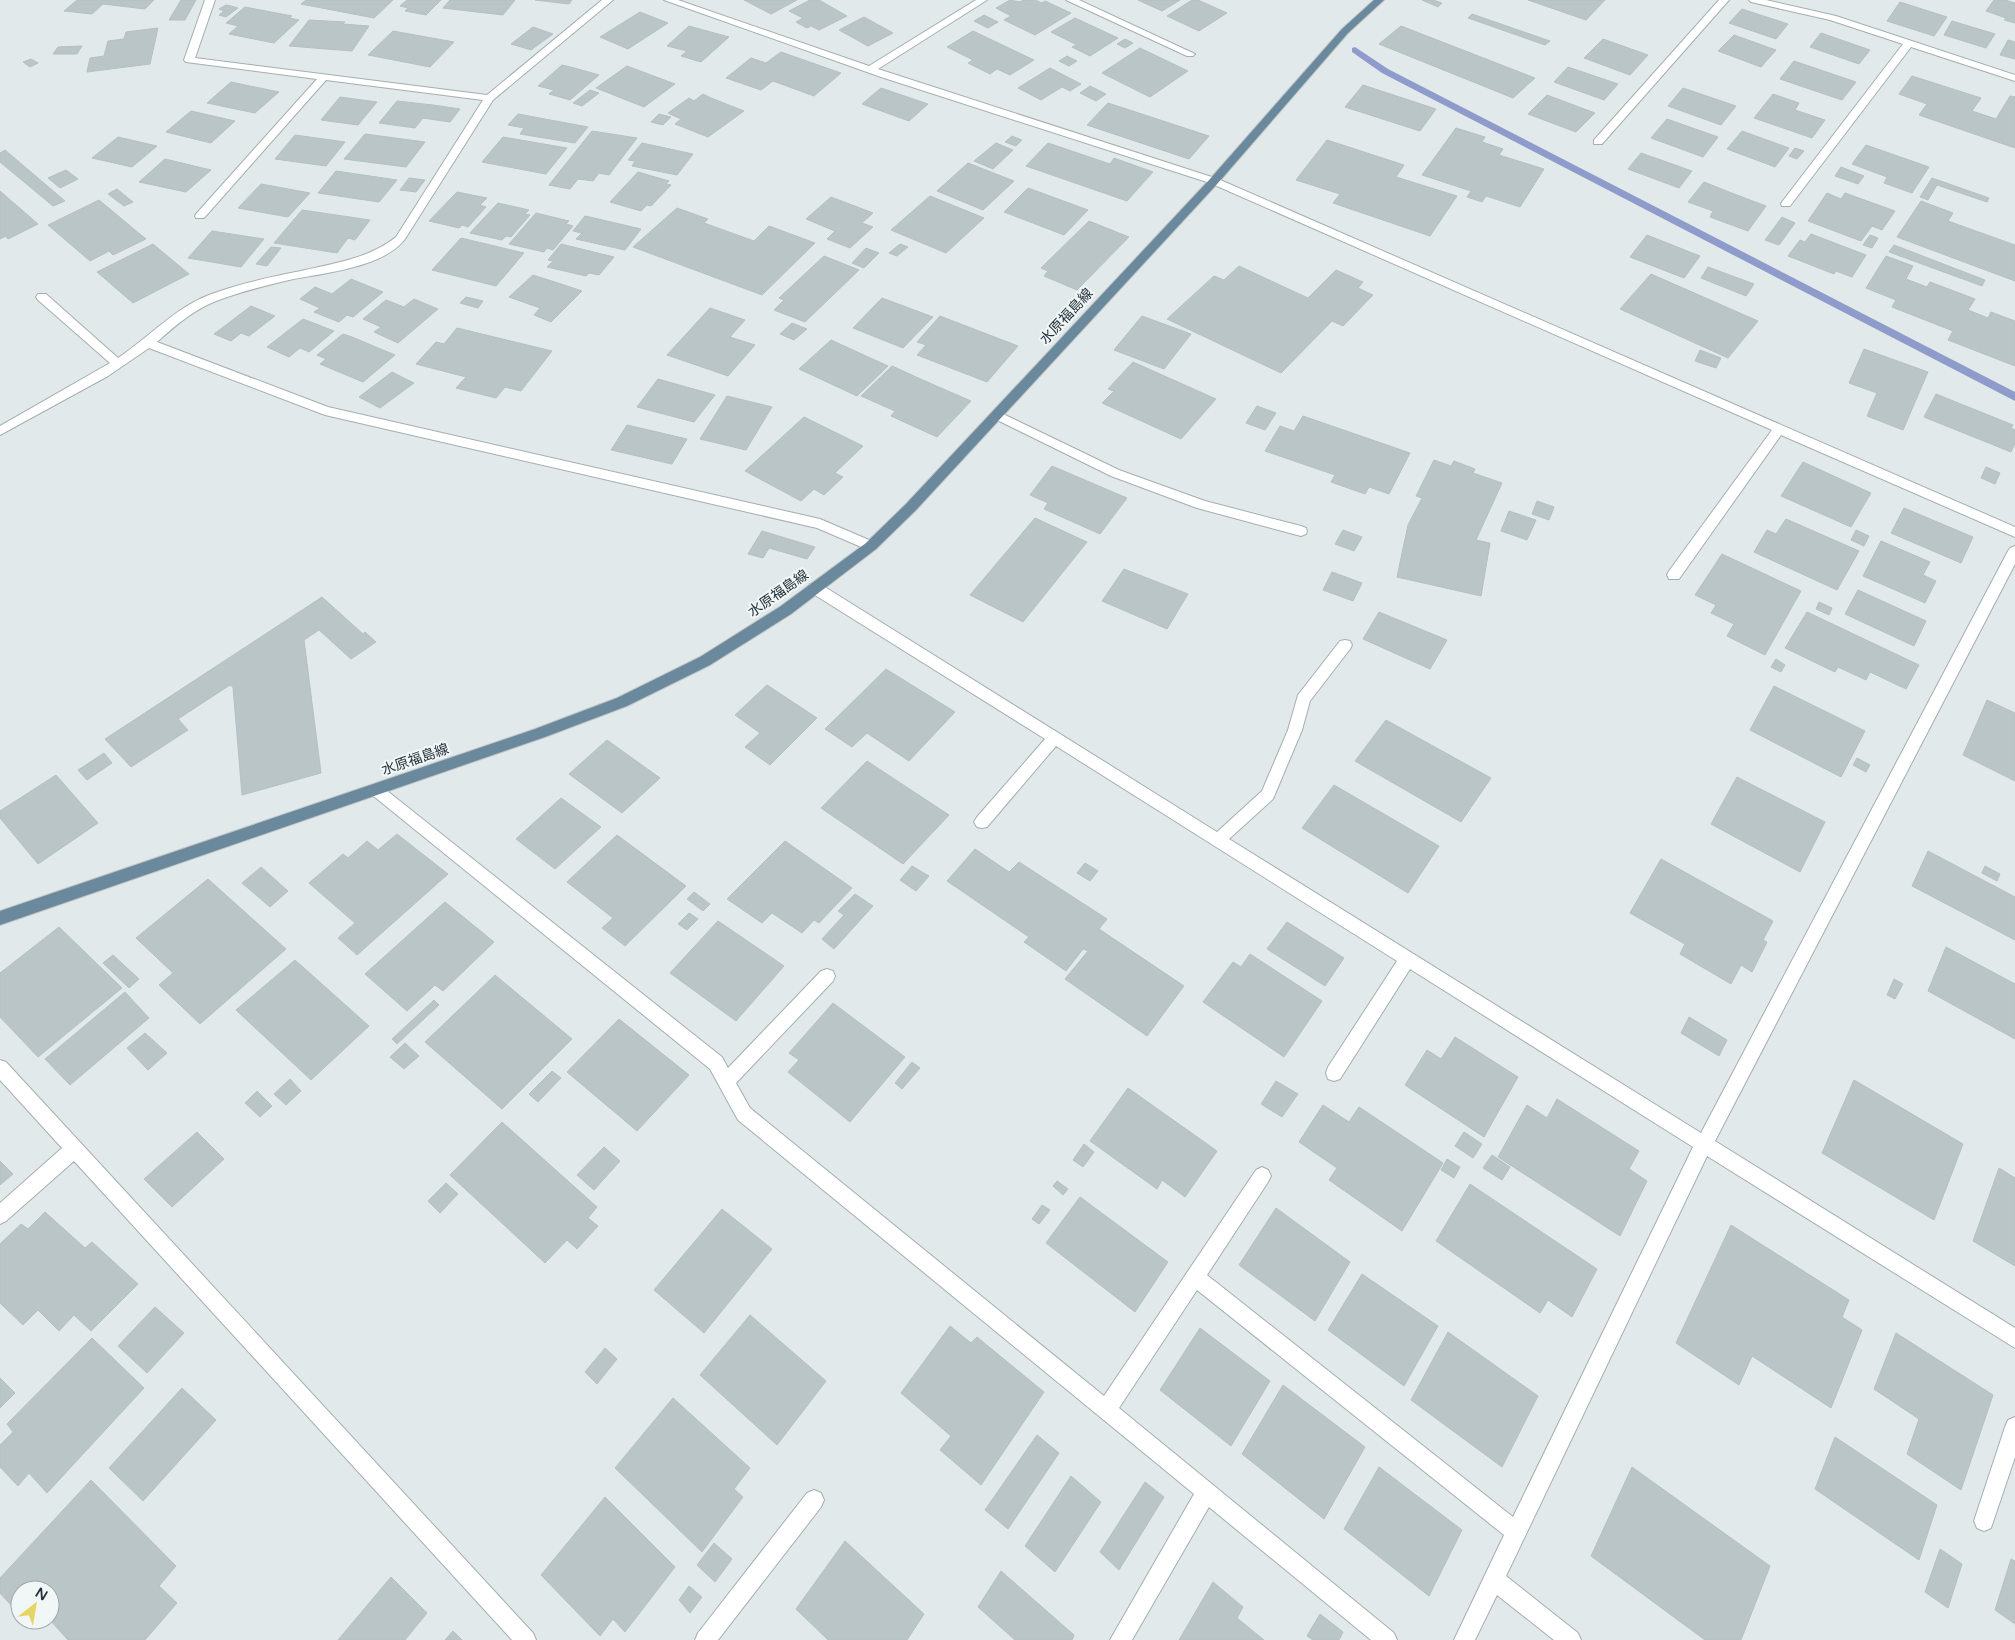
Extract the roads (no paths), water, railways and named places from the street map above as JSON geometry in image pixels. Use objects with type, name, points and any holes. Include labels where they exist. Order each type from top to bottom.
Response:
[{"type":"main road","name":"水原福島線","points":[[0,918],[540,734],[622,702],[705,661],[786,610],[872,546],[912,507],[1214,181],[1345,31],[1379,0]]},
{"type":"street","points":[[210,0],[189,60],[489,98]]},
{"type":"street","points":[[0,431],[118,364],[148,343],[180,316],[211,298],[280,278],[371,258],[391,247],[400,239],[489,98],[608,0]]},
{"type":"street","points":[[870,70],[982,0]]},
{"type":"street","points":[[1071,0],[1190,54]]},
{"type":"street","points":[[1598,142],[1724,0]]},
{"type":"street","points":[[1754,0],[1833,18],[2015,78]]},
{"type":"street","points":[[677,1],[870,70],[1214,181],[2015,532]]},
{"type":"street","points":[[1786,204],[1909,43]]},
{"type":"street","points":[[200,216],[323,78]]},
{"type":"street","points":[[42,297],[118,364]]},
{"type":"street","points":[[148,343],[325,411],[820,524],[872,546]]},
{"type":"street","points":[[997,415],[1115,473],[1202,505],[1301,531]]},
{"type":"street","points":[[1674,575],[1779,429]]},
{"type":"street","points":[[1464,1640],[1704,1144],[2015,550]]},
{"type":"street","points":[[815,588],[2015,1339]]},
{"type":"street","points":[[1218,840],[1268,794],[1294,730],[1303,698],[1345,645]]},
{"type":"street","points":[[982,822],[1055,738]]},
{"type":"street","points":[[376,790],[716,1064],[744,1114],[1387,1640]]},
{"type":"street","points":[[1334,1073],[1407,959]]},
{"type":"street","points":[[726,1081],[827,976]]},
{"type":"street","points":[[0,1068],[526,1640]]},
{"type":"street","points":[[0,1215],[74,1149]]},
{"type":"street","points":[[1106,1410],[1262,1176]]},
{"type":"street","points":[[1195,1277],[1516,1532]]},
{"type":"street","points":[[1984,1521],[2015,1428]]},
{"type":"street","points":[[1120,1640],[1206,1492]]},
{"type":"street","points":[[705,1640],[814,1500]]},
{"type":"street","points":[[1494,1579],[1571,1640]]},
{"type":"waterway","points":[[1355,50],[1385,71],[2015,397]]}]
